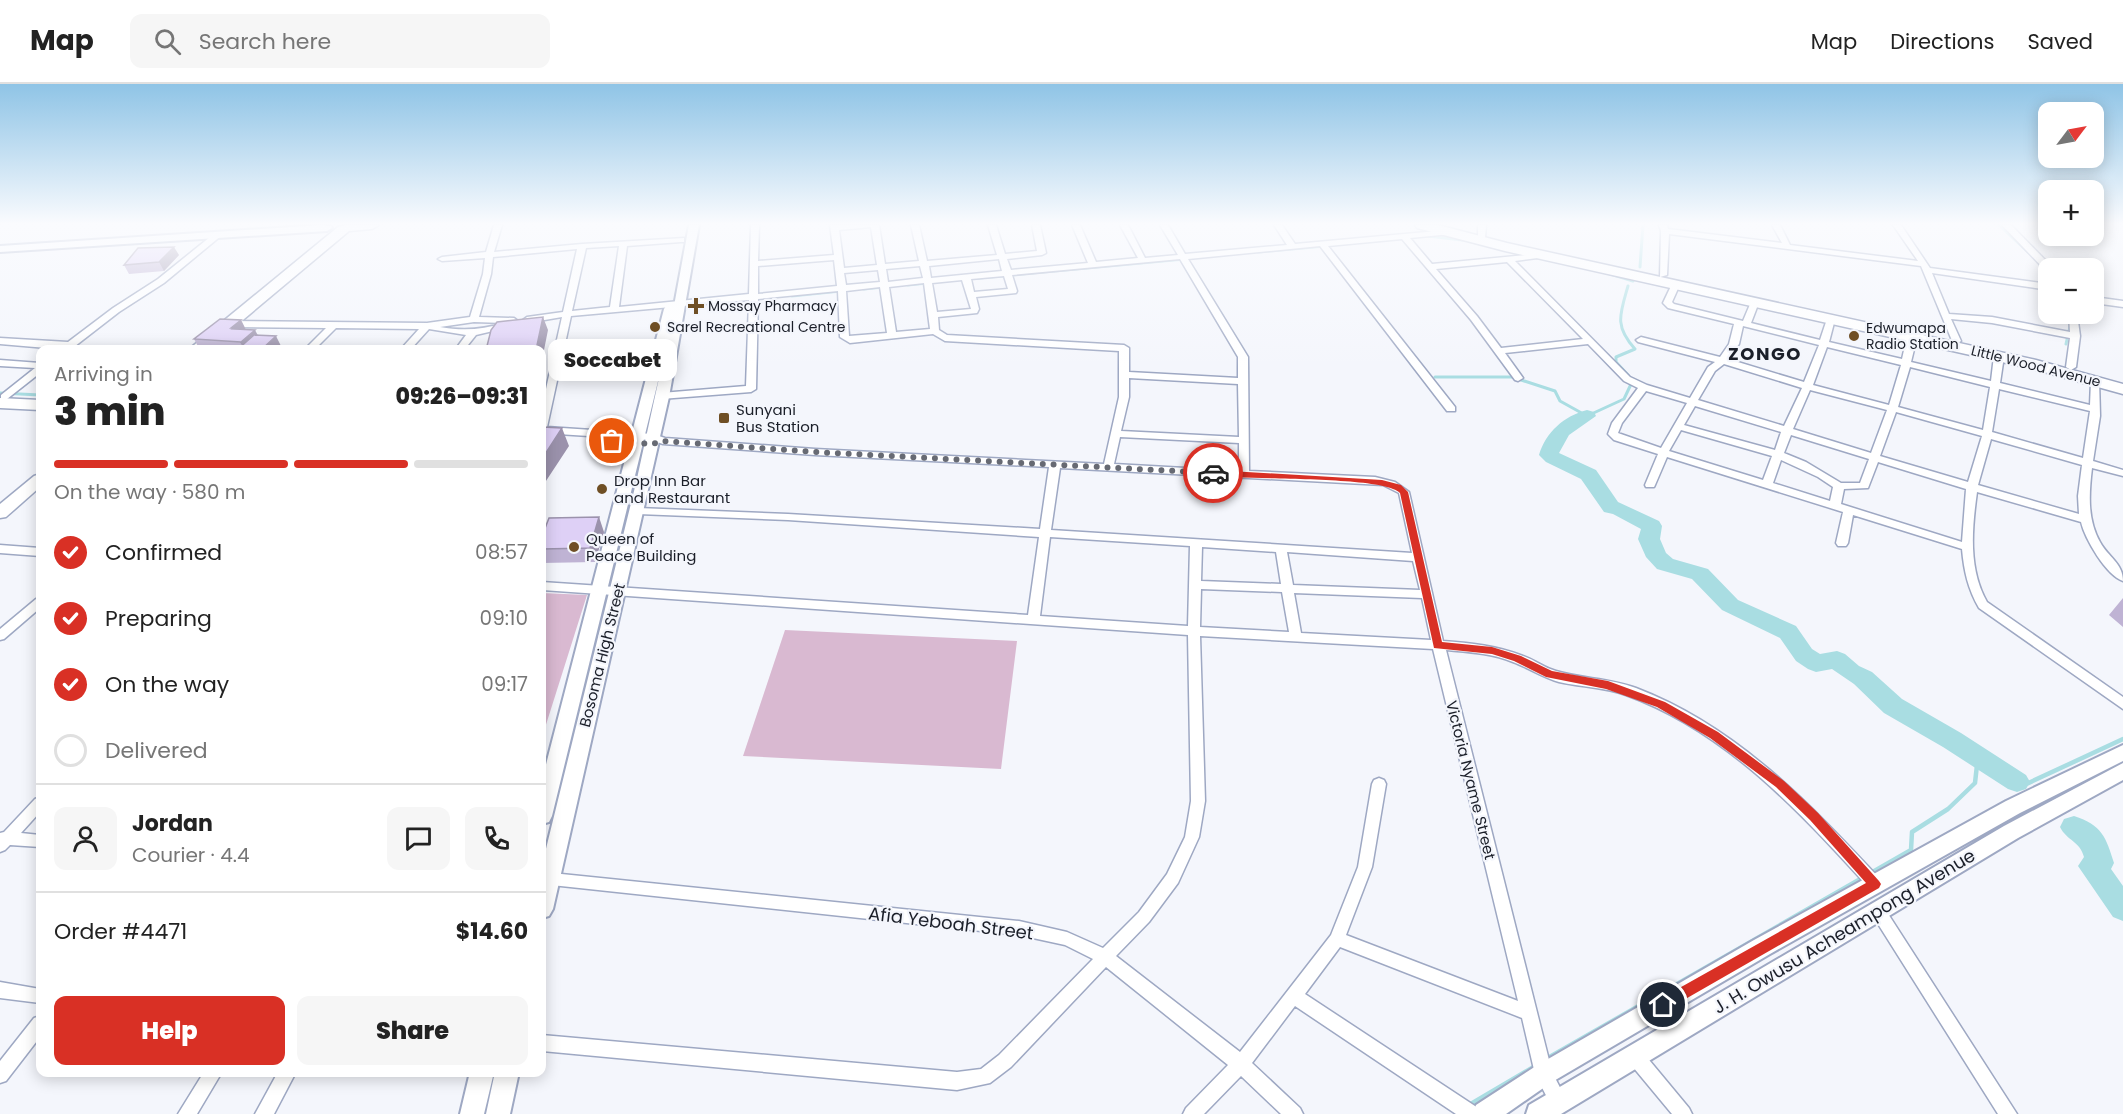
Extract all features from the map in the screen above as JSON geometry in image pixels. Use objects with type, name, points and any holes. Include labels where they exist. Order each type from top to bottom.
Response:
[{"type":"highway","points":[[188,345],[280,273]]},
{"type":"highway","points":[[202,345],[286,273]]},
{"type":"highway","name":"Little Wood Avenue","points":[[1636,273],[1956,341],[2071,367],[2123,383]]},
{"type":"highway","name":"Little Wood Avenue","points":[[1644,273],[1755,302],[1999,356],[2123,389]]},
{"type":"highway","points":[[1,399],[36,399]]},
{"type":"highway","points":[[1,399],[36,404]]},
{"type":"main road","points":[[0,499],[36,469]]},
{"type":"main road","points":[[0,513],[36,482]]},
{"type":"street","points":[[70,345],[171,273]]},
{"type":"street","points":[[474,319],[487,273]]},
{"type":"street","points":[[546,410],[576,273]]},
{"type":"street","points":[[614,309],[619,273]]},
{"type":"street","name":"Bosoma High Street","points":[[546,800],[599,590],[661,396],[677,303],[679,273]]},
{"type":"street","name":"Bosoma High Street","points":[[546,875],[638,511],[648,440],[684,273]]},
{"type":"street","points":[[661,396],[751,389],[754,273]]},
{"type":"street","points":[[840,273],[845,337],[850,340],[935,331],[945,338],[1124,348],[1124,397],[1108,467]]},
{"type":"street","points":[[882,273],[892,336]]},
{"type":"street","points":[[927,273],[935,331]]},
{"type":"street","points":[[427,326],[455,333],[473,333],[519,321],[567,314],[1018,273]]},
{"type":"street","points":[[546,436],[1244,474],[1243,357],[1193,273]]},
{"type":"street","points":[[1345,273],[1451,409]]},
{"type":"street","points":[[1435,273],[1499,351],[1518,378]]},
{"type":"street","points":[[1523,273],[1637,384],[1972,488],[2084,519]]},
{"type":"street","points":[[1669,273],[1668,305],[2094,409]]},
{"type":"street","points":[[1928,273],[1956,341]]},
{"type":"street","points":[[1963,273],[2038,285]]},
{"type":"street","points":[[972,295],[1013,291],[1008,274]]},
{"type":"street","points":[[934,315],[974,311],[972,295],[966,278]]},
{"type":"street","points":[[2104,301],[2123,304]]},
{"type":"street","points":[[1650,485],[1663,453],[1678,426],[1711,369],[1724,361],[1732,349],[1755,302]]},
{"type":"street","points":[[1946,316],[1992,320],[2074,336]]},
{"type":"street","points":[[227,324],[427,326],[474,319],[519,321]]},
{"type":"street","points":[[1767,484],[1787,431],[1809,387],[1832,319]]},
{"type":"street","points":[[2071,367],[2073,324]]},
{"type":"street","points":[[313,345],[333,326]]},
{"type":"street","points":[[409,345],[427,326]]},
{"type":"street","points":[[463,345],[473,333]]},
{"type":"street","points":[[1678,426],[1778,456],[1815,470],[1839,486],[1864,486],[1893,408],[1907,364],[1912,337]]},
{"type":"street","points":[[1641,340],[1724,361],[1809,387],[1893,408],[2123,473]]},
{"type":"street","points":[[0,341],[45,345]]},
{"type":"street","points":[[1499,351],[1591,341]]},
{"type":"street","points":[[1999,356],[1987,434],[1972,488],[1967,547],[1971,583],[1975,595],[1983,605],[2123,704]]},
{"type":"street","points":[[0,363],[36,367]]},
{"type":"street","points":[[1,399],[36,370]]},
{"type":"street","points":[[1125,375],[1243,381]]},
{"type":"street","points":[[2096,381],[2093,436],[2086,462],[2083,493],[2084,519],[2102,555],[2123,577]]},
{"type":"street","points":[[1637,384],[1613,434],[1624,441],[1967,547]]},
{"type":"street","points":[[546,428],[648,440]]},
{"type":"street","points":[[1115,434],[1243,440]]},
{"type":"street","points":[[1033,620],[1055,464]]},
{"type":"street","name":"Victoria Nyame Street","points":[[1244,474],[1382,482],[1398,487],[1404,492],[1438,645],[1544,1074],[1558,1101]]},
{"type":"street","points":[[1835,505],[1839,486]]},
{"type":"street","points":[[1842,543],[1849,509]]},
{"type":"street","points":[[638,511],[788,517],[1196,545],[1418,557]]},
{"type":"street","points":[[546,1043],[957,1081],[984,1077],[1005,1061],[1144,917],[1173,878],[1192,837],[1198,801],[1194,631],[1196,545]]},
{"type":"street","points":[[0,549],[36,552]]},
{"type":"street","points":[[1281,550],[1296,637]]},
{"type":"street","points":[[1195,585],[1426,594]]},
{"type":"street","points":[[546,586],[1194,631],[1438,645],[1492,651],[1517,658],[1550,675],[1608,685],[1661,704],[1714,735],[1780,784],[1814,817],[1875,884]]},
{"type":"street","points":[[0,636],[36,605]]},
{"type":"street","name":"J. H. Owusu Acheampong Avenue","points":[[1485,1114],[1544,1074],[1762,947],[2013,807],[2123,752]]},
{"type":"street","name":"J. H. Owusu Acheampong Avenue","points":[[1538,1114],[2011,832],[2123,771]]},
{"type":"street","points":[[1192,1114],[1241,1064],[1336,939],[1365,867],[1379,784]]},
{"type":"street","points":[[2,840],[36,807]]},
{"type":"street","points":[[2,840],[36,841]]},
{"type":"street","name":"Afia Yeboah Street","points":[[546,879],[1019,928],[1067,939],[1105,957],[1241,1064],[1294,1114]]},
{"type":"street","points":[[1878,911],[2008,1114]]},
{"type":"street","points":[[1336,939],[1529,1013]]},
{"type":"street","points":[[0,990],[36,995]]},
{"type":"street","points":[[1294,996],[1472,1114]]},
{"type":"street","points":[[0,1076],[36,1028]]},
{"type":"street","points":[[1634,1055],[1683,1114]]},
{"type":"street","points":[[187,1114],[211,1077]]},
{"type":"street","points":[[264,1114],[285,1077]]},
{"type":"street","points":[[472,1114],[481,1077]]},
{"type":"street","points":[[498,1114],[506,1077]]},
{"type":"shaded area","points":[[546,593],[587,595],[546,725]]},
{"type":"shaded area","points":[[785,630],[1017,641],[1001,769],[743,756]]},
{"type":"building","points":[[543,317],[537,345],[487,345],[491,330],[497,322]]},
{"type":"building","points":[[220,319],[241,320],[231,328],[235,328],[233,329],[255,330],[241,342],[194,339]]},
{"type":"building","points":[[254,335],[276,336],[266,345],[243,345]]},
{"type":"building","points":[[546,427],[562,428],[546,453]]},
{"type":"building","points":[[599,517],[590,548],[546,549],[546,526],[549,518]]},
{"type":"waterway","points":[[968,279],[1032,273]]},
{"type":"waterway","points":[[1607,273],[1633,281]]},
{"type":"waterway","points":[[908,285],[928,283]]},
{"type":"waterway","points":[[1628,286],[1621,312],[1621,326],[1628,341],[1635,349],[1616,357],[1616,362],[1628,375]]},
{"type":"waterway","points":[[864,289],[883,287]]},
{"type":"waterway","points":[[792,296],[841,291]]},
{"type":"waterway","points":[[2066,344],[2070,326]]},
{"type":"waterway","points":[[1435,377],[1512,377],[1555,391],[1560,401],[1587,416],[1624,399],[1632,382]]},
{"type":"waterway","points":[[0,393],[36,395]]},
{"type":"waterway","points":[[1587,416],[1574,422],[1558,436],[1549,455],[1589,475],[1611,507],[1620,509],[1652,526],[1649,539],[1657,557],[1665,564],[1700,574],[1730,605],[1788,632],[1804,655],[1816,663],[1837,660],[1851,672],[1863,678],[1893,706],[1952,740],[2017,782]]},
{"type":"waterway","points":[[2022,786],[2123,739]]},
{"type":"waterway","points":[[1546,1059],[1911,850],[1912,832],[1948,809],[1975,783],[1978,756]]},
{"type":"waterway","points":[[2074,827],[2093,840],[2100,863],[2092,866],[2123,908]]},
{"type":"waterway","points":[[1469,1105],[1537,1065]]},
{"type":"way so far","points":[[612,441],[652,444],[663,441],[815,452],[1213,473]]},
{"type":"place","name":"Mossay Pharmacy","points":[[696,306]]},
{"type":"place","name":"Sarel Recreational Centre","points":[[655,327]]},
{"type":"place","name":"Edwumapa Radio Station","points":[[1854,336]]},
{"type":"place","name":"Sunyani Bus Station","points":[[724,418]]},
{"type":"place","name":"Soccabet","points":[[612,441]]},
{"type":"place","name":"Drop Inn Bar and Restaurant","points":[[602,489]]},
{"type":"place","name":"Queen of Peace Building","points":[[574,547]]},
{"type":"district","name":"ZONGO","points":[[1765,353]]},
{"type":"route","points":[[1213,473],[1382,482],[1402,489],[1438,645],[1492,651],[1517,658],[1550,675],[1608,685],[1661,704],[1747,757],[1780,784],[1814,817],[1875,884],[1663,1005]]}]
